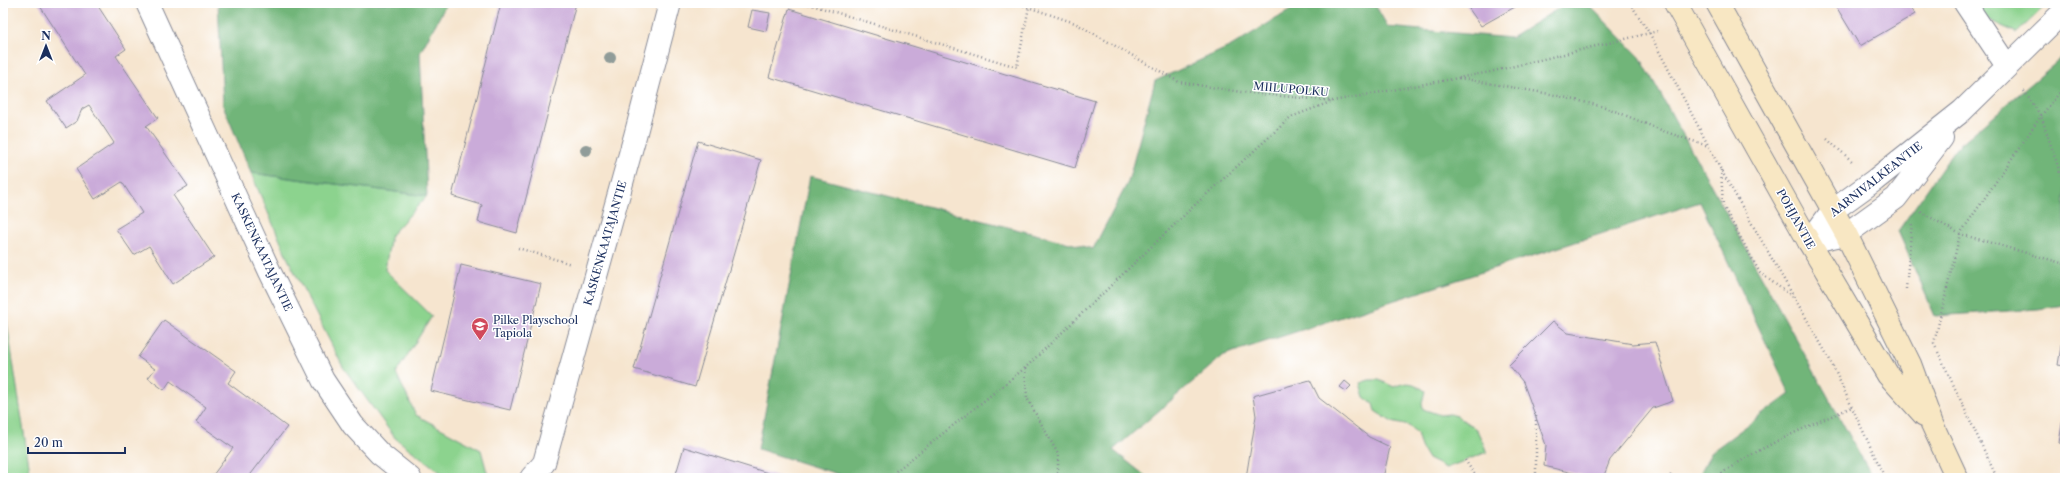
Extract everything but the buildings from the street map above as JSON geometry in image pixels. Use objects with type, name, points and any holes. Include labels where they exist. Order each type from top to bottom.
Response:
[{"type":"main road","name":"POHJANTIE","points":[[1675,3],[1809,242],[1888,375],[1932,424]]},
{"type":"main road","name":"POHJANTIE","points":[[1717,3],[1846,234],[1910,364],[1932,424],[1957,478]]},
{"type":"street","name":"KASKENKAATAJANTIE","points":[[147,3],[270,272],[323,380],[353,425],[380,454],[410,478]]},
{"type":"street","name":"KASKENKAATAJANTIE","points":[[531,478],[544,463],[637,129],[670,3]]},
{"type":"street","points":[[1965,3],[2007,66]]},
{"type":"street","name":"AARNIVALKEANTIE","points":[[1809,242],[1832,211],[1876,180],[1962,111],[2065,10]]},
{"type":"street","name":"AARNIVALKEANTIE","points":[[1809,242],[1846,234],[1905,203],[1962,111]]},
{"type":"path","points":[[805,3],[1017,68],[1029,7]]},
{"type":"path","name":"MIILUPOLKU","points":[[1016,3],[1075,22],[1179,82],[1241,92],[1333,100],[1457,78],[1650,34]]},
{"type":"path","points":[[1630,3],[1650,34],[1721,170],[1829,358],[1885,478]]},
{"type":"path","points":[[2007,66],[2041,116],[2065,187]]},
{"type":"path","points":[[1457,78],[1550,94],[1605,107],[1666,132],[1708,146]]},
{"type":"path","points":[[1934,343],[1960,234],[2041,116],[2065,86]]},
{"type":"path","points":[[892,478],[896,470],[1025,368],[1197,204],[1291,117],[1333,100]]},
{"type":"path","points":[[1824,137],[1876,180]]},
{"type":"path","points":[[1721,170],[1723,206],[1760,273],[1794,297]]},
{"type":"path","points":[[1905,290],[1905,203],[1960,234],[2065,264]]},
{"type":"path","points":[[518,248],[597,272]]},
{"type":"path","points":[[1930,337],[1996,478]]},
{"type":"path","points":[[1025,368],[1028,398],[1058,454],[1058,478]]},
{"type":"path","points":[[1715,478],[1738,462],[1773,442],[1852,407]]},
{"type":"path","points":[[1536,416],[1536,478]]},
{"type":"path","points":[[1465,460],[1476,478]]},
{"type":"path","points":[[1668,478],[1671,474],[1672,478]]},
{"type":"green space","points":[[218,3],[447,3],[420,53],[427,196],[251,173],[223,105]]},
{"type":"green space","points":[[1302,3],[1374,3],[1388,27],[1511,38],[1567,3],[1587,3],[1640,57],[1873,478],[1698,478],[1711,452],[1790,394],[1700,202],[1224,355],[1113,450],[1148,478],[850,478],[758,449],[810,176],[1093,249],[1128,182],[1155,81],[1231,46]]},
{"type":"green space","points":[[1965,3],[2048,3],[2017,33],[1969,11]]},
{"type":"green space","points":[[2065,55],[2065,305],[2038,309],[1935,316],[1898,231],[1957,147]]},
{"type":"green space","points":[[251,173],[427,196],[391,235],[385,270],[432,316],[396,373],[416,415],[481,450],[488,476],[444,475],[395,438],[343,367],[288,259]]},
{"type":"green space","points":[[3,297],[31,478],[3,478]]},
{"type":"green space","points":[[1369,380],[1379,380],[1394,387],[1407,383],[1414,384],[1425,391],[1422,403],[1423,409],[1440,415],[1450,414],[1457,416],[1477,430],[1487,452],[1446,468],[1428,459],[1421,447],[1417,433],[1409,426],[1392,422],[1375,411],[1373,404],[1364,397],[1360,383]]},
{"type":"place","name":"Pilke Playschool Tapiola","points":[[480,341]]}]
